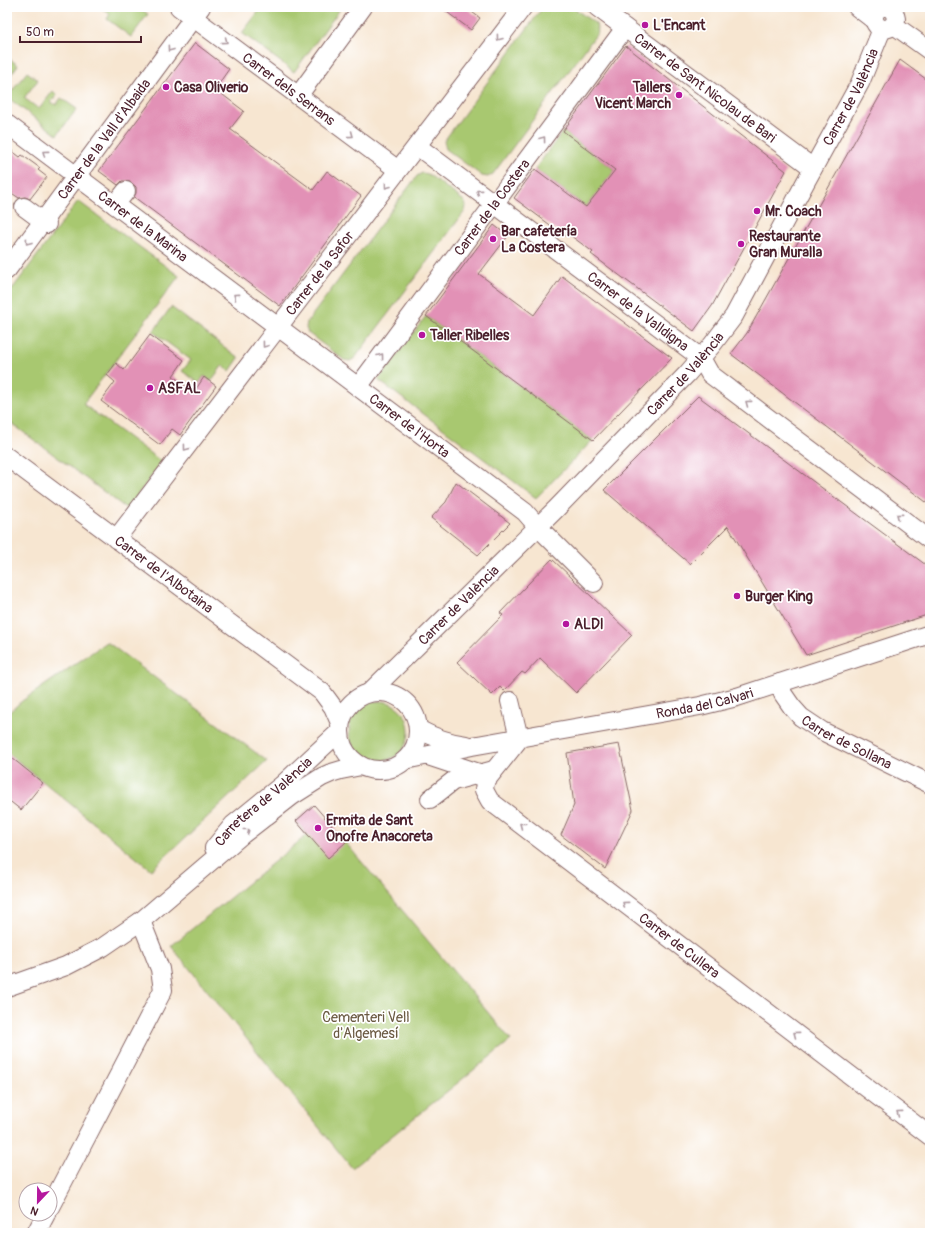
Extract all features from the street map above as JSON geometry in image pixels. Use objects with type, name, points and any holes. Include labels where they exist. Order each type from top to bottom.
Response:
[{"type":"street","name":"Carrer dels Serrans","points":[[179,7],[197,12],[298,96],[398,170]]},
{"type":"street","name":"Carrer de la Safor","points":[[116,539],[523,7]]},
{"type":"street","name":"Carrer de Sant Nicolau de Bari","points":[[597,7],[813,168]]},
{"type":"street","points":[[858,7],[883,13],[930,51]]},
{"type":"street","points":[[298,96],[359,9]]},
{"type":"street","name":"Carrer de la Vall d'Albaida","points":[[7,270],[45,222],[76,176],[197,12]]},
{"type":"street","name":"Carrer de València","points":[[363,696],[406,658],[538,527],[687,374],[734,316],[860,83],[883,13]]},
{"type":"street","name":"Carrer de la Costera","points":[[358,387],[625,28]]},
{"type":"street","name":"Carrer de la Marina","points":[[7,124],[278,327]]},
{"type":"street","name":"Carrer de la Valldigna","points":[[417,146],[701,358],[710,374],[930,540]]},
{"type":"street","points":[[115,206],[126,191]]},
{"type":"street","points":[[24,207],[45,222]]},
{"type":"street","name":"Carrer de l'Horta","points":[[278,327],[525,512],[594,583]]},
{"type":"street","name":"Carrer de l'Albotaina","points":[[7,457],[322,692],[333,707],[340,728]]},
{"type":"street","name":"Ronda del Calvari","points":[[405,760],[472,746],[700,706],[736,697],[930,634]]},
{"type":"street","name":"Carrer de València","points":[[402,699],[399,678],[400,671],[406,658]]},
{"type":"street","name":"Carrer de Sollana","points":[[780,683],[783,694],[801,717],[822,731],[930,784]]},
{"type":"street","points":[[377,691],[390,693],[402,699],[412,709],[417,722],[417,740],[413,751],[399,765],[384,770],[368,769],[355,762],[346,752],[340,739],[340,728],[344,712],[363,696],[377,691]]},
{"type":"street","name":"Carrer de l'Albotaina","points":[[322,692],[338,697],[363,696]]},
{"type":"street","points":[[510,701],[520,738]]},
{"type":"street","name":"Carretera de València","points":[[175,893],[234,825],[282,785],[340,728]]},
{"type":"street","points":[[418,729],[444,741],[472,746]]},
{"type":"street","name":"Carrer de Cullera","points":[[520,738],[488,772],[484,786],[486,796],[490,800],[930,1136]]},
{"type":"street","points":[[427,756],[488,772]]},
{"type":"street","points":[[446,762],[452,766],[454,770],[455,774],[453,781]]},
{"type":"street","name":"Carretera de València","points":[[7,987],[66,966],[103,947],[141,921],[243,834],[292,796],[322,777],[351,767],[361,766]]},
{"type":"street","points":[[430,799],[453,781],[488,772]]},
{"type":"street","points":[[58,1192],[163,990],[160,969],[141,921]]},
{"type":"street","points":[[36,1233],[42,1222]]},
{"type":"green space","points":[[100,7],[138,7],[148,14],[131,37],[107,19],[110,14]]},
{"type":"green space","points":[[262,7],[341,8],[294,72],[242,33]]},
{"type":"green space","points":[[543,7],[572,7],[596,24],[598,32],[493,174],[488,177],[482,176],[446,149],[444,141]]},
{"type":"green space","points":[[7,57],[18,65],[7,80]]},
{"type":"green space","points":[[27,72],[38,80],[24,98],[39,109],[53,91],[57,95],[51,102],[56,105],[61,98],[77,109],[57,135],[7,97]]},
{"type":"green space","points":[[563,131],[615,170],[586,207],[535,169]]},
{"type":"green space","points":[[422,173],[428,174],[464,201],[466,206],[465,211],[355,358],[350,361],[344,360],[308,333],[306,328],[307,322],[417,176]]},
{"type":"green space","points":[[78,201],[179,276],[83,404],[162,462],[127,509],[7,420],[7,296]]},
{"type":"green space","points":[[171,307],[239,358],[230,371],[223,365],[211,381],[204,376],[199,383],[182,371],[191,360],[153,332]]},
{"type":"green space","points":[[426,316],[593,440],[536,498],[378,380]]},
{"type":"green space","points":[[107,642],[267,761],[151,870],[7,752],[7,714],[22,701]]},
{"type":"green space","points":[[373,701],[385,701],[396,706],[404,714],[409,725],[407,743],[396,756],[385,761],[373,761],[362,756],[354,748],[349,737],[349,725],[354,714],[362,706]]},
{"type":"green space","name":"Cementeri Vell d'Algemesí","points":[[314,805],[511,1040],[352,1168],[171,946],[307,835],[296,821]]},
{"type":"building","points":[[440,7],[465,7],[480,18],[471,30]]},
{"type":"building","points":[[195,43],[229,69],[215,89],[244,111],[230,129],[313,190],[327,171],[361,196],[280,306],[134,197],[136,187],[132,183],[122,181],[118,185],[99,171]]},
{"type":"building","points":[[626,46],[786,171],[712,306],[694,331],[591,254],[593,252],[567,233],[565,236],[514,198],[535,169],[586,207],[615,170],[563,131]]},
{"type":"building","points":[[900,60],[930,82],[930,505],[731,354],[747,333]]},
{"type":"building","points":[[7,147],[20,157],[22,155],[40,168],[38,170],[47,177],[30,199],[25,197],[19,198],[7,190]]},
{"type":"building","points":[[494,225],[508,236],[479,274],[534,315],[562,276],[672,358],[593,440],[426,316]]},
{"type":"building","name":"ASFAL","points":[[150,335],[184,360],[173,376],[194,392],[204,377],[216,386],[180,435],[172,429],[160,445],[101,401],[115,382],[107,375],[116,363],[124,370]]},
{"type":"building","points":[[698,396],[930,568],[930,614],[806,655],[728,526],[690,564],[604,490]]},
{"type":"building","points":[[456,482],[510,523],[478,555],[431,518],[446,502]]},
{"type":"building","name":"ALDI","points":[[552,559],[632,635],[576,693],[540,658],[525,674],[522,672],[504,691],[500,687],[492,695],[457,662],[503,615],[500,613]]},
{"type":"building","points":[[619,744],[633,810],[605,869],[561,835],[574,805],[567,753]]},
{"type":"building","points":[[7,754],[43,783],[21,810],[7,799]]},
{"type":"building","name":"Ermita de Sant Onofre Anacoreta","points":[[314,805],[346,842],[328,858],[296,821]]},
{"type":"place","name":"L'Encant","points":[[645,25]]},
{"type":"place","name":"Casa Oliverio","points":[[166,87]]},
{"type":"place","name":"Tallers Vicent March","points":[[679,95]]},
{"type":"place","name":"Mr. Coach","points":[[757,211]]},
{"type":"place","name":"Bar cafetería La Costera","points":[[493,239]]},
{"type":"place","name":"Restaurante Gran Muralla","points":[[741,244]]},
{"type":"place","name":"Taller Ribelles","points":[[422,335]]},
{"type":"place","name":"ASFAL","points":[[150,388]]},
{"type":"place","name":"Burger King","points":[[737,596]]},
{"type":"place","name":"ALDI","points":[[566,624]]},
{"type":"place","name":"Ermita de Sant Onofre Anacoreta","points":[[318,828]]}]
